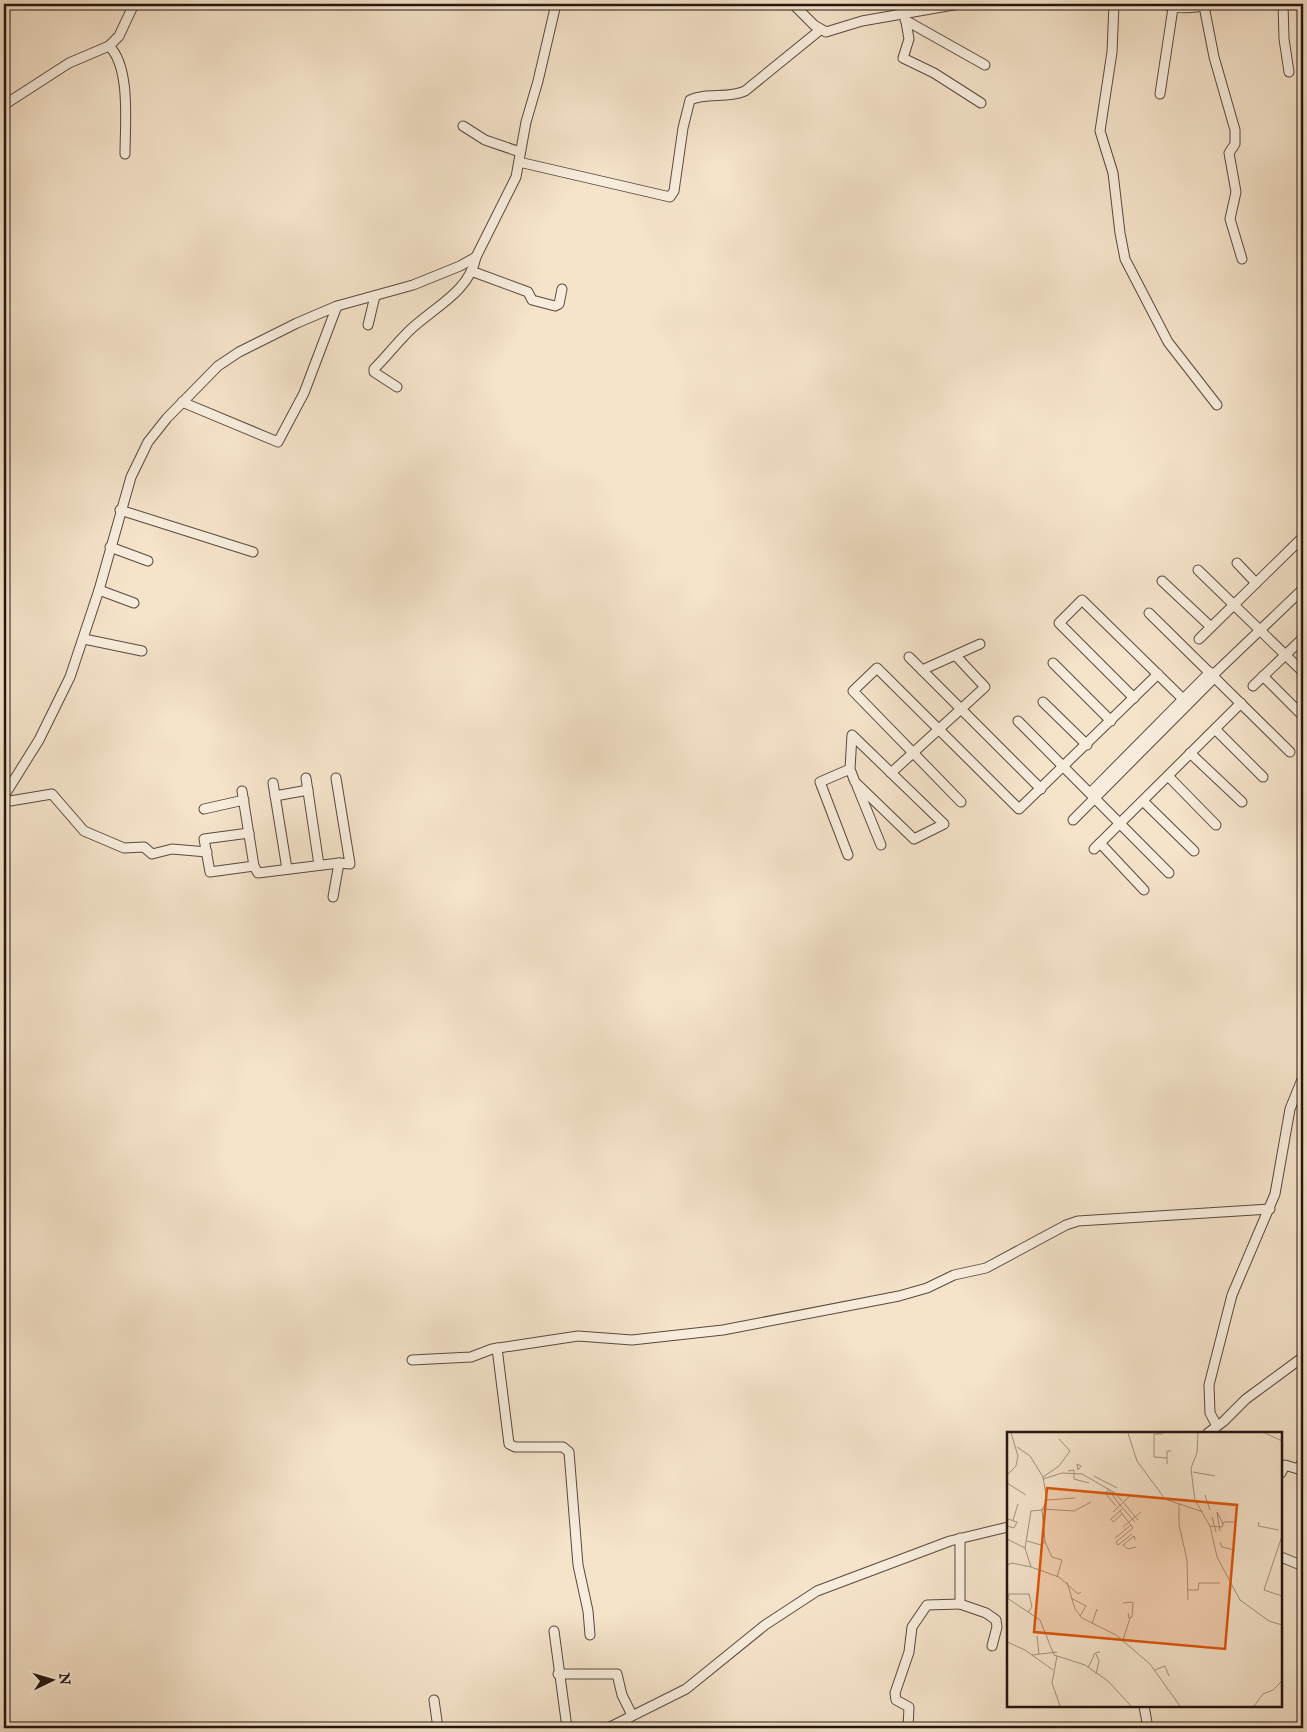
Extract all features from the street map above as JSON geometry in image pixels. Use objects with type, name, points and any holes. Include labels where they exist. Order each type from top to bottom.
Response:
[{"type":"street","points":[[4,105],[69,63],[109,46],[119,36],[134,4]]},
{"type":"street","points":[[398,387],[374,372],[374,369],[409,331],[452,297],[471,271],[476,256],[516,177],[519,157],[556,4]]},
{"type":"street","points":[[793,4],[820,30],[830,32],[862,21],[903,18],[959,4]]},
{"type":"street","points":[[1114,4],[1112,52],[1100,131],[1113,173],[1125,259],[1168,342],[1217,405]]},
{"type":"street","points":[[1164,4],[1173,8],[1208,5],[1214,56],[1235,130],[1235,144],[1229,154],[1236,192],[1230,219],[1242,259]]},
{"type":"street","points":[[1282,4],[1284,49],[1289,72]]},
{"type":"street","points":[[1160,94],[1173,8]]},
{"type":"street","points":[[903,18],[985,65]]},
{"type":"street","points":[[903,18],[909,39],[902,55],[904,60],[934,73],[981,103]]},
{"type":"street","points":[[464,126],[485,140],[519,157],[603,183],[670,197],[674,191],[683,128],[690,100],[697,97],[732,96],[745,91],[820,30]]},
{"type":"street","points":[[109,46],[115,52],[124,83],[125,154]]},
{"type":"street","points":[[4,796],[46,726],[70,677],[99,590],[130,477],[144,450],[167,418],[229,358],[297,323],[337,306],[418,284],[460,266],[476,256]]},
{"type":"street","points":[[471,271],[528,292],[533,300],[556,306],[562,289]]},
{"type":"street","points":[[368,325],[375,296]]},
{"type":"street","points":[[182,402],[278,442],[304,393],[337,306]]},
{"type":"street","points":[[120,510],[253,552]]},
{"type":"street","points":[[1198,639],[1303,538]]},
{"type":"street","points":[[110,547],[148,561]]},
{"type":"street","points":[[1237,563],[1256,583]]},
{"type":"street","points":[[1198,570],[1303,672]]},
{"type":"street","points":[[1162,581],[1211,627]]},
{"type":"street","points":[[1093,794],[1303,589]]},
{"type":"street","points":[[99,590],[134,602]]},
{"type":"street","points":[[1134,698],[1059,622],[1082,600],[1183,699]]},
{"type":"street","points":[[1149,613],[1290,752]]},
{"type":"street","points":[[1253,686],[1303,638]]},
{"type":"street","points":[[84,639],[142,651]]},
{"type":"street","points":[[922,670],[980,644]]},
{"type":"street","points":[[891,773],[985,687],[956,656]]},
{"type":"street","points":[[909,658],[1041,789]]},
{"type":"street","points":[[1053,663],[1111,721]]},
{"type":"street","points":[[962,802],[853,691],[877,668],[1019,809],[1158,674]]},
{"type":"street","points":[[1073,820],[1093,794],[1183,699],[1213,675]]},
{"type":"street","points":[[1263,676],[1301,714]]},
{"type":"street","points":[[1043,702],[1087,745]]},
{"type":"street","points":[[1144,890],[1097,846],[1241,703]]},
{"type":"street","points":[[1018,721],[1093,794],[1169,873]]},
{"type":"street","points":[[1215,729],[1263,777]]},
{"type":"street","points":[[855,782],[914,839],[944,824],[852,734],[850,769],[855,782],[881,845]]},
{"type":"street","points":[[1190,753],[1242,802]]},
{"type":"street","points":[[848,855],[820,782],[850,769]]},
{"type":"street","points":[[1168,776],[1216,825]]},
{"type":"street","points":[[306,778],[319,865]]},
{"type":"street","points":[[242,791],[254,866],[258,873],[339,863],[350,864],[336,778]]},
{"type":"street","points":[[273,783],[287,869]]},
{"type":"street","points":[[275,796],[308,790]]},
{"type":"street","points":[[4,802],[52,794],[84,831],[124,848],[144,847],[152,854],[172,849],[206,852]]},
{"type":"street","points":[[204,808],[244,800]]},
{"type":"street","points":[[1143,801],[1194,851]]},
{"type":"street","points":[[249,832],[204,840],[210,872],[254,866]]},
{"type":"street","points":[[333,897],[339,863]]},
{"type":"street","points":[[1217,1426],[1210,1412],[1209,1385],[1232,1295],[1270,1209],[1280,1168],[1290,1109],[1303,1077]]},
{"type":"street","points":[[412,1360],[471,1357],[497,1348],[582,1335],[608,1340],[638,1340],[774,1320],[899,1296],[927,1288],[954,1275],[986,1268],[1066,1225],[1078,1222],[1270,1209]]},
{"type":"street","points":[[497,1348],[509,1444],[515,1447],[563,1447],[569,1452],[578,1565],[588,1612],[590,1635]]},
{"type":"street","points":[[1209,1432],[1246,1399],[1303,1357]]},
{"type":"street","points":[[1282,1471],[1285,1465],[1298,1469],[1303,1462]]},
{"type":"street","points":[[608,1728],[686,1688],[765,1625],[817,1591],[960,1538],[1007,1527]]},
{"type":"street","points":[[960,1538],[960,1604]]},
{"type":"street","points":[[1282,1558],[1303,1566]]},
{"type":"street","points":[[908,1728],[909,1707],[896,1700],[895,1693],[909,1652],[912,1627],[927,1605],[960,1604],[986,1613],[996,1620],[997,1627],[992,1646]]},
{"type":"street","points":[[554,1631],[558,1674],[567,1728]]},
{"type":"street","points":[[558,1674],[617,1674],[622,1695],[632,1715]]},
{"type":"street","points":[[434,1700],[438,1728]]},
{"type":"street","points":[[1144,1707],[1148,1728]]}]
